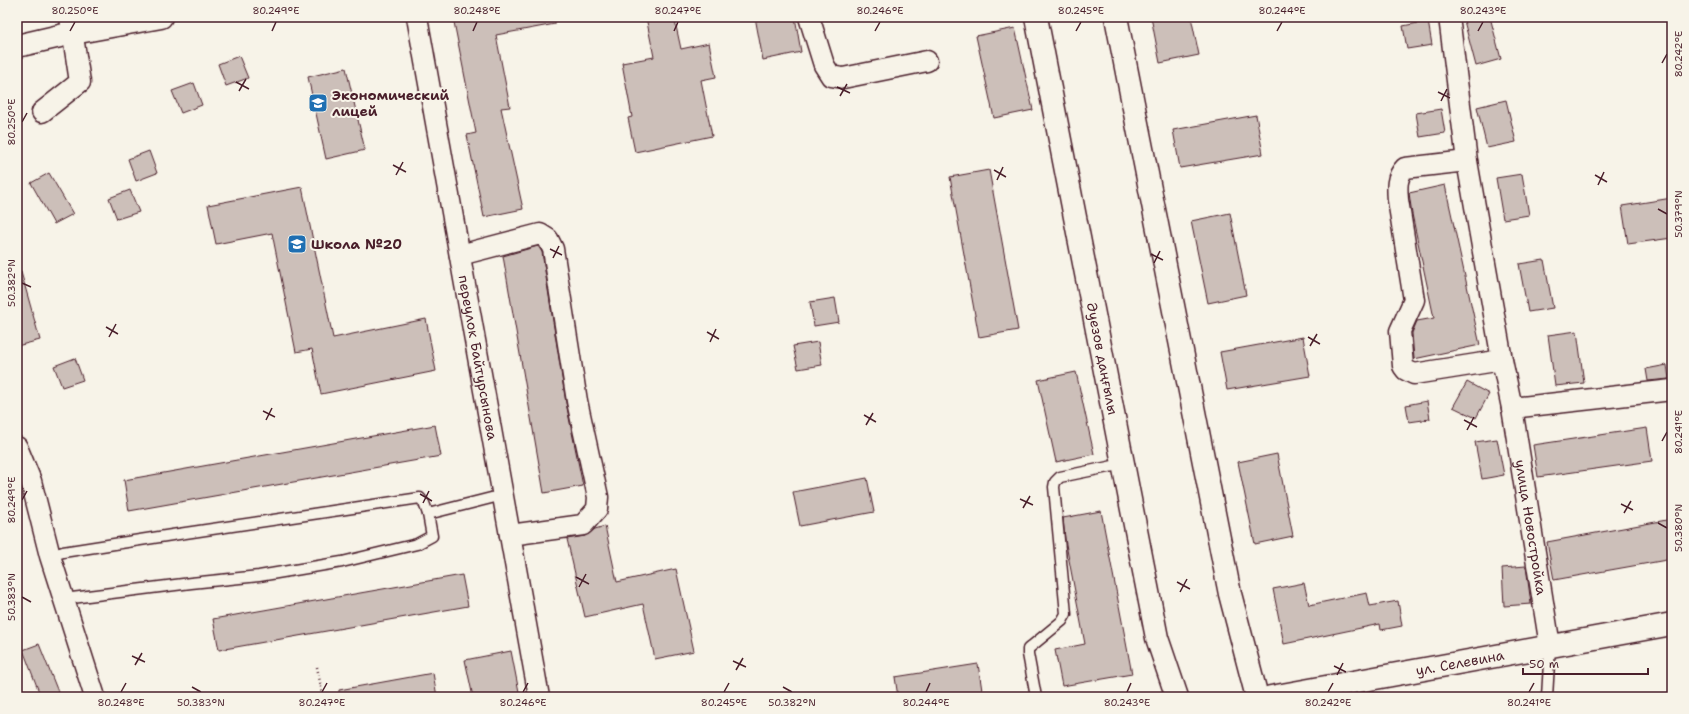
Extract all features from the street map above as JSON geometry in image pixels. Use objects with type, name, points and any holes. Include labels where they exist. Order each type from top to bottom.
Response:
[{"type":"main road","points":[[17,46],[71,25],[161,17]]},
{"type":"main road","name":"Әуезов даңғылы","points":[[1036,17],[1157,638],[1177,697]]},
{"type":"main road","points":[[1116,17],[1230,594],[1257,697]]},
{"type":"main road","name":"ул. Селевина","points":[[1271,697],[1672,624]]},
{"type":"street","name":"переулок Байтурсынова","points":[[417,17],[540,697]]},
{"type":"street","points":[[809,17],[824,66],[831,76],[843,78],[927,61]]},
{"type":"street","name":"улица Новостройка","points":[[1449,17],[1467,161],[1502,360],[1512,408],[1550,646]]},
{"type":"street","points":[[42,112],[80,82],[71,25]]},
{"type":"street","points":[[1467,161],[1405,168],[1399,174],[1397,187],[1398,200],[1414,300],[1400,331],[1403,366],[1406,370],[1414,374],[1502,360]]},
{"type":"street","points":[[460,255],[540,234],[548,239],[552,249],[577,401],[598,497],[597,509],[583,525],[510,535]]},
{"type":"street","points":[[1512,408],[1672,390]]},
{"type":"street","points":[[17,447],[24,484],[50,556],[95,697]]},
{"type":"lane","points":[[1036,697],[1028,649],[1062,621],[1066,614],[1054,487],[1055,482],[1060,477],[1123,464]]},
{"type":"lane","points":[[428,514],[503,495]]},
{"type":"lane","points":[[50,556],[63,552],[164,536],[420,498],[424,503],[428,514],[432,536],[417,544],[342,562],[259,576],[64,599]]},
{"type":"lane","points":[[1547,697],[1550,646]]},
{"type":"path","points":[[317,667],[322,697]]},
{"type":"building","points":[[453,17],[555,17],[555,24],[496,35],[510,107],[501,108],[523,209],[484,217],[467,135],[476,133]]},
{"type":"building","points":[[646,17],[674,17],[681,49],[709,43],[716,77],[701,80],[712,136],[635,152],[628,118],[632,117],[622,63],[654,57]]},
{"type":"building","points":[[755,17],[795,17],[801,52],[763,60]]},
{"type":"building","points":[[1151,17],[1191,17],[1199,55],[1160,63]]},
{"type":"building","points":[[1463,17],[1490,17],[1501,59],[1476,66]]},
{"type":"building","points":[[1428,21],[1432,45],[1407,49],[1403,26]]},
{"type":"building","points":[[1015,28],[1033,110],[994,118],[976,36]]},
{"type":"building","points":[[239,56],[248,78],[226,86],[218,64]]},
{"type":"building","name":"Экономический лицей","points":[[346,68],[365,150],[326,159],[308,77]]},
{"type":"building","points":[[194,83],[202,105],[181,113],[172,91]]},
{"type":"building","points":[[1506,100],[1516,142],[1487,148],[1477,107]]},
{"type":"building","points":[[1441,109],[1445,133],[1420,137],[1416,113]]},
{"type":"building","points":[[1256,115],[1263,154],[1180,168],[1173,130]]},
{"type":"building","points":[[149,151],[157,173],[136,181],[128,159]]},
{"type":"building","points":[[989,170],[1018,330],[979,337],[950,177]]},
{"type":"building","points":[[49,173],[73,214],[54,224],[31,183]]},
{"type":"building","points":[[1522,174],[1529,215],[1503,219],[1496,178]]},
{"type":"building","points":[[1445,185],[1480,345],[1414,359],[1412,333],[1417,321],[1434,318],[1409,193]]},
{"type":"building","points":[[302,187],[333,338],[426,319],[436,371],[321,394],[312,349],[296,352],[272,233],[216,244],[208,205]]},
{"type":"building","points":[[130,190],[139,212],[117,219],[109,198]]},
{"type":"building","points":[[1672,198],[1672,238],[1628,244],[1622,206]]},
{"type":"building","points":[[1230,213],[1246,295],[1208,303],[1191,221]]},
{"type":"building","points":[[538,246],[542,252],[566,403],[583,486],[544,493],[503,256]]},
{"type":"building","points":[[1544,260],[1553,308],[1528,312],[1519,264]]},
{"type":"building","points":[[17,272],[21,272],[40,340],[17,346]]},
{"type":"building","points":[[835,298],[839,322],[814,326],[810,302]]},
{"type":"building","points":[[1577,331],[1584,383],[1555,386],[1548,335]]},
{"type":"building","points":[[1303,337],[1310,376],[1227,390],[1220,352]]},
{"type":"building","points":[[818,342],[822,365],[798,369],[793,346]]},
{"type":"building","points":[[75,358],[83,380],[62,387],[54,366]]},
{"type":"building","points":[[1667,365],[1669,379],[1648,381],[1646,369]]},
{"type":"building","points":[[1076,372],[1094,454],[1056,462],[1038,380]]},
{"type":"building","points":[[1467,382],[1489,394],[1476,418],[1453,407]]},
{"type":"building","points":[[1427,401],[1430,419],[1409,422],[1406,405]]},
{"type":"building","points":[[435,425],[441,456],[129,511],[124,480]]},
{"type":"building","points":[[1647,428],[1652,461],[1538,477],[1533,445]]},
{"type":"building","points":[[1497,439],[1504,475],[1482,479],[1475,442]]},
{"type":"building","points":[[1277,454],[1293,536],[1255,544],[1238,462]]},
{"type":"building","points":[[867,478],[874,512],[800,526],[793,492]]},
{"type":"building","points":[[1101,511],[1132,674],[1062,686],[1055,650],[1085,644],[1065,539],[1063,518]]},
{"type":"building","points":[[1672,519],[1672,559],[1554,580],[1547,542]]},
{"type":"building","points":[[605,526],[617,582],[676,569],[694,651],[655,659],[643,604],[585,617],[567,539],[585,536],[595,529]]},
{"type":"building","points":[[1526,566],[1531,604],[1504,606],[1502,568]]},
{"type":"building","points":[[462,575],[468,606],[219,650],[213,619]]},
{"type":"building","points":[[1304,583],[1309,605],[1367,593],[1370,606],[1398,601],[1402,626],[1381,630],[1380,624],[1284,644],[1273,589]]},
{"type":"building","points":[[39,644],[60,697],[41,697],[23,650]]},
{"type":"building","points":[[511,651],[520,697],[473,697],[465,660]]},
{"type":"building","points":[[978,664],[983,697],[898,697],[895,677]]},
{"type":"building","points":[[433,673],[437,697],[339,697],[339,690]]},
{"type":"place","name":"Экономический лицей","points":[[318,103]]},
{"type":"place","name":"Школа №20","points":[[297,244]]}]
